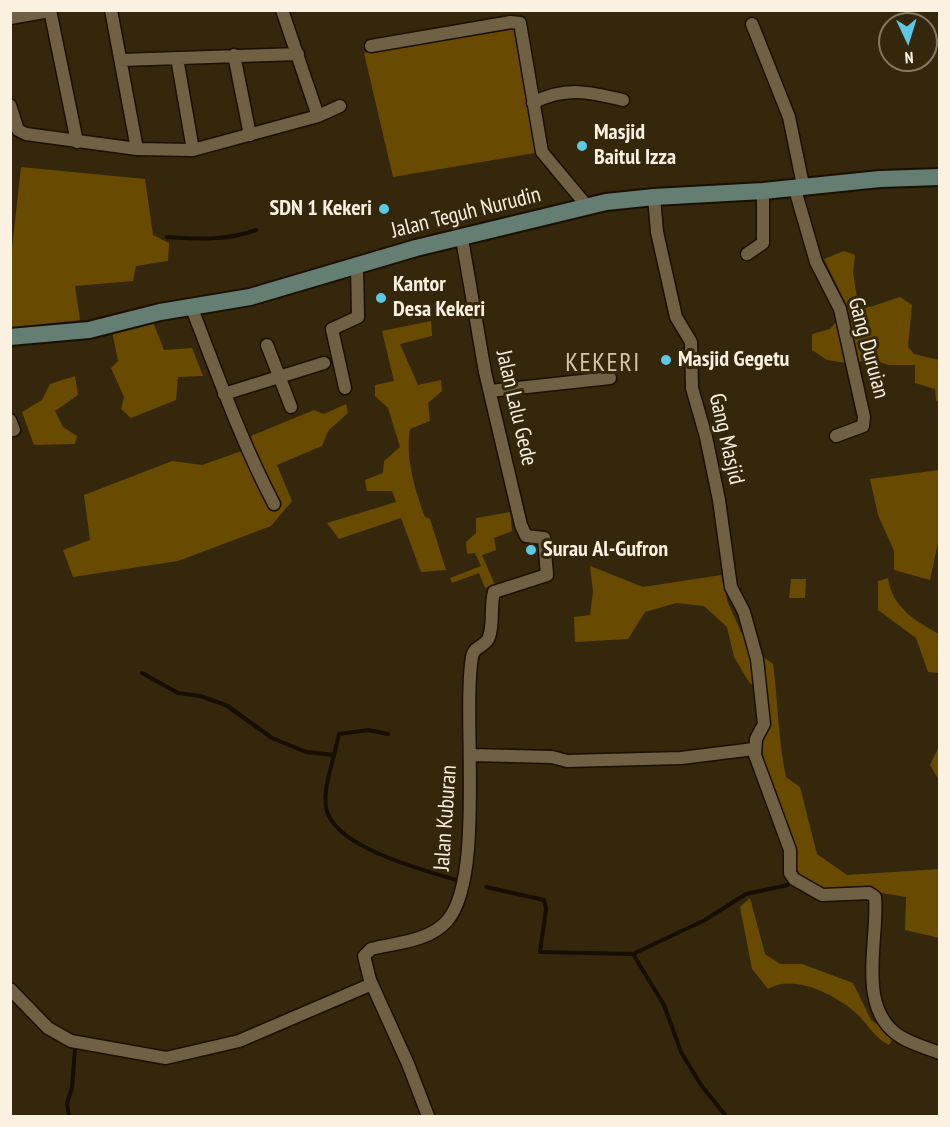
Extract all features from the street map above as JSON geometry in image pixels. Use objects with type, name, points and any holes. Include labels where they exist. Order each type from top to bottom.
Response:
[{"type":"street","points":[[111,10],[137,149]]},
{"type":"street","points":[[282,10],[318,116]]},
{"type":"street","points":[[10,18],[50,11],[77,142]]},
{"type":"street","points":[[371,46],[511,22],[520,23],[525,36],[542,152],[587,207]]},
{"type":"street","points":[[752,24],[789,117],[799,186]]},
{"type":"street","points":[[121,60],[298,54]]},
{"type":"street","points":[[234,55],[250,135]]},
{"type":"street","points":[[177,58],[193,150]]},
{"type":"street","points":[[533,103],[552,93],[574,92],[623,100]]},
{"type":"street","points":[[10,105],[18,130],[26,134],[137,149],[193,150],[318,116],[340,106]]},
{"type":"street","name":"Jalan Teguh Nurudin","points":[[10,337],[89,330],[191,306],[259,295],[416,248],[462,239],[587,207],[654,196],[763,191],[915,176],[939,177]]},
{"type":"street","name":"Gang Duruian","points":[[799,186],[816,262],[840,309],[864,417],[863,426],[836,436]]},
{"type":"street","points":[[747,254],[763,243],[763,191]]},
{"type":"street","name":"Gang Masjid","points":[[654,196],[657,232],[676,317],[691,342],[692,388],[706,437],[728,555],[731,587],[751,632],[761,681],[764,723],[754,749]]},
{"type":"street","name":"Jalan Lalu Gede","points":[[462,239],[490,391],[521,525],[526,536],[544,538],[547,568]]},
{"type":"street","points":[[345,388],[332,329],[358,317],[357,266]]},
{"type":"street","points":[[191,306],[224,394],[274,504]]},
{"type":"street","points":[[267,345],[291,407]]},
{"type":"street","points":[[224,394],[324,363]]},
{"type":"street","points":[[490,391],[610,378]]},
{"type":"street","name":"Jalan Kuburan","points":[[428,1116],[364,960],[367,951],[434,932],[453,913],[465,875],[471,755],[472,657],[475,649],[489,636],[493,594],[499,589],[542,578],[547,574],[547,568]]},
{"type":"street","points":[[471,755],[547,757],[567,761],[666,759],[754,749],[757,766],[790,850],[792,876],[822,895],[869,893],[875,897],[873,984],[883,1022],[900,1036],[939,1053]]},
{"type":"street","points":[[10,989],[48,1028],[71,1041],[166,1058],[239,1041],[372,984]]},
{"type":"shaded area","points":[[515,29],[535,153],[393,177],[364,53]]},
{"type":"shaded area","points":[[21,167],[145,179],[153,235],[169,243],[168,261],[136,266],[133,281],[75,286],[80,320],[11,328],[11,257]]},
{"type":"shaded area","points":[[844,251],[855,255],[853,273],[857,298],[870,307],[900,297],[912,305],[908,347],[914,354],[939,360],[939,402],[936,401],[935,389],[915,383],[915,365],[889,365],[872,360],[847,363],[827,360],[812,350],[812,334],[830,329],[848,308],[824,259]]},
{"type":"shaded area","points":[[431,321],[432,336],[400,344],[418,385],[441,380],[442,391],[428,403],[430,421],[410,429],[409,451],[415,485],[425,517],[430,519],[446,570],[421,572],[401,518],[339,539],[327,523],[396,502],[392,491],[367,491],[365,480],[383,473],[384,461],[400,447],[388,408],[375,396],[375,385],[394,381],[382,331]]},
{"type":"shaded area","points":[[153,322],[164,350],[192,348],[203,376],[178,377],[176,400],[131,418],[121,409],[124,397],[111,368],[118,361],[112,331]]},
{"type":"shaded area","points":[[75,376],[78,395],[55,411],[63,427],[77,436],[75,444],[34,445],[22,412],[42,400],[50,384]]},
{"type":"shaded area","points":[[346,404],[348,413],[328,431],[322,446],[277,465],[292,501],[271,526],[178,561],[73,577],[63,550],[90,540],[84,495],[172,461],[202,465],[253,447],[251,436],[314,410],[324,414]]},
{"type":"shaded area","points":[[939,470],[939,538],[930,580],[894,570],[894,551],[878,515],[870,479]]},
{"type":"shaded area","points":[[510,512],[512,531],[494,538],[496,550],[482,555],[495,585],[485,588],[479,573],[452,583],[450,578],[481,566],[475,553],[467,554],[466,542],[476,533],[476,518]]},
{"type":"shaded area","points":[[590,566],[643,587],[721,575],[728,603],[747,645],[773,664],[786,777],[800,787],[817,854],[847,875],[939,869],[939,938],[905,930],[906,897],[875,892],[823,891],[793,872],[764,764],[762,742],[767,730],[766,697],[749,682],[734,657],[727,627],[704,606],[676,603],[645,612],[628,639],[575,642],[574,617],[590,615],[593,592]]},
{"type":"shaded area","points":[[888,578],[894,597],[906,612],[939,634],[939,673],[928,672],[916,638],[878,610],[878,581]]},
{"type":"shaded area","points":[[791,579],[806,579],[805,598],[789,598]]},
{"type":"shaded area","points":[[939,746],[939,780],[930,765]]},
{"type":"shaded area","points":[[750,898],[765,954],[780,964],[802,964],[853,983],[871,1020],[894,1036],[889,1045],[875,1035],[848,1006],[826,993],[789,983],[768,989],[752,969],[740,907]]},
{"type":"waterway","points":[[167,237],[223,238],[256,230]]},
{"type":"waterway","points":[[142,673],[178,693],[200,696],[226,705],[272,738],[306,752],[334,755],[339,734],[368,730],[388,734]]},
{"type":"waterway","points":[[334,755],[325,800],[328,814],[336,826],[349,838],[366,848],[405,864],[456,880]]},
{"type":"waterway","points":[[486,887],[544,900],[546,909],[540,952],[633,954],[705,920],[746,894],[788,885]]},
{"type":"waterway","points":[[633,954],[664,1005],[681,1052],[701,1085],[726,1116]]},
{"type":"waterway","points":[[69,1116],[67,1103],[72,1088],[75,1048]]},
{"type":"place","name":"Masjid Baitul Izza","points":[[582,146]]},
{"type":"place","name":"SDN 1 Kekeri","points":[[384,209]]},
{"type":"place","name":"Kantor Desa Kekeri","points":[[381,298]]},
{"type":"place","name":"Masjid Gegetu","points":[[666,360]]},
{"type":"place","name":"Surau Al-Gufron","points":[[531,550]]},
{"type":"district","name":"KEKERI","points":[[603,364]]}]
